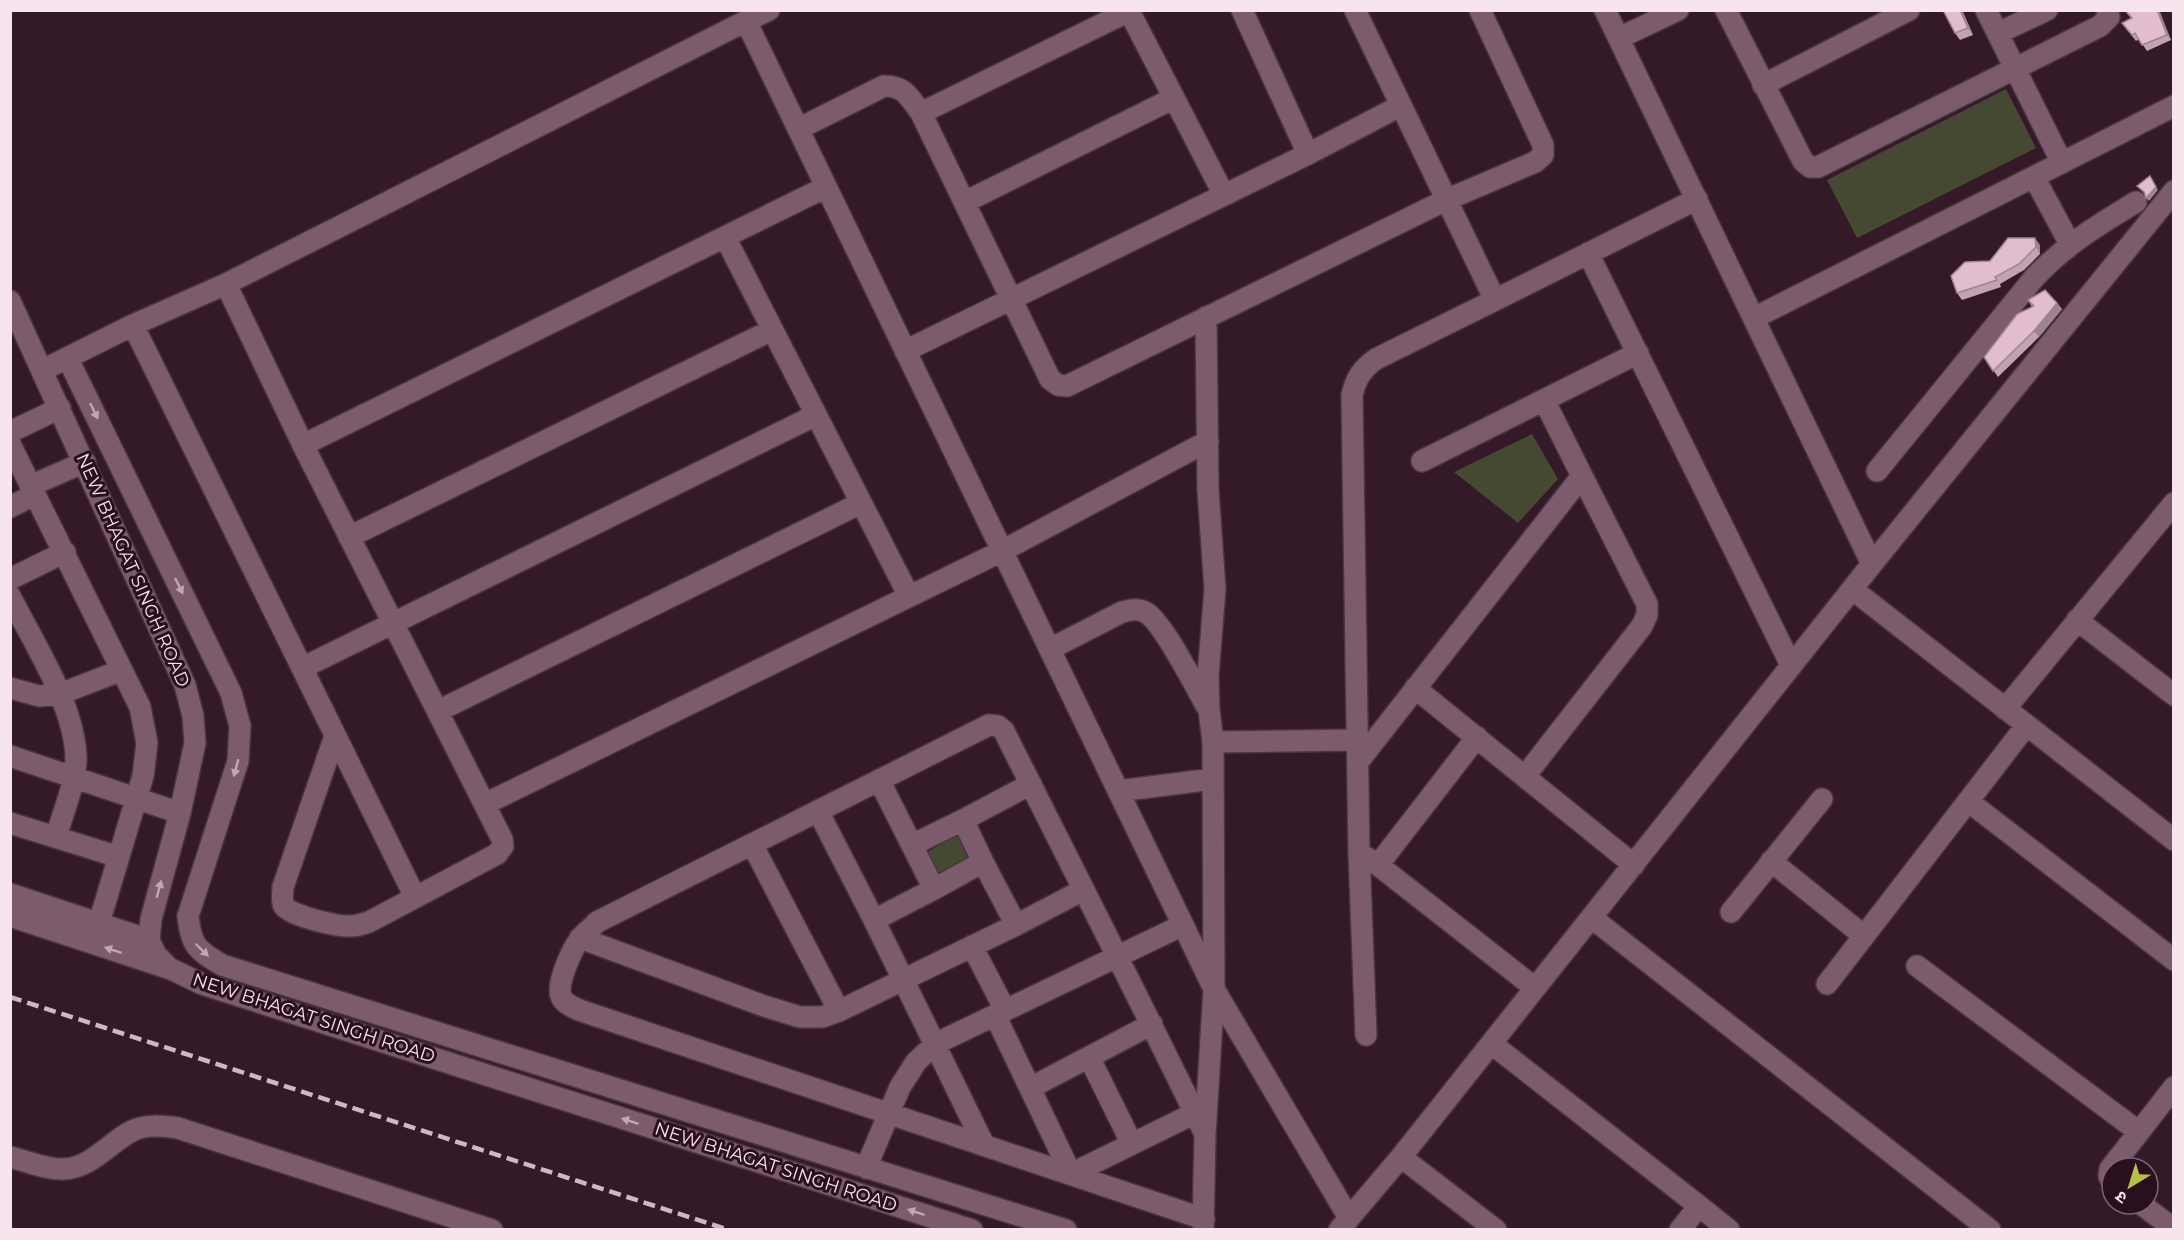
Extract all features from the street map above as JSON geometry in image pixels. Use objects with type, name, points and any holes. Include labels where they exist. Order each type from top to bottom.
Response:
[{"type":"street","points":[[44,370],[133,325],[226,284],[769,10]]},
{"type":"street","points":[[1242,10],[1308,154]]},
{"type":"street","points":[[1355,10],[1495,300]]},
{"type":"street","points":[[798,129],[884,86],[896,86],[906,92],[921,113],[1050,379],[1058,385],[1067,386],[1446,200],[1535,162],[1543,154],[1544,146],[1480,10]]},
{"type":"street","points":[[1605,10],[1872,564]]},
{"type":"street","points":[[1618,38],[1678,10]]},
{"type":"street","points":[[1726,10],[1803,161],[1810,167],[1818,167],[2100,27],[2109,17],[2107,10]]},
{"type":"street","points":[[1763,85],[1909,10]]},
{"type":"street","points":[[1986,10],[2062,163]]},
{"type":"street","points":[[1998,33],[2047,10]]},
{"type":"street","points":[[921,113],[1130,11],[1224,195]]},
{"type":"street","points":[[746,21],[1214,989],[1344,1224],[1492,1044],[1791,665],[2174,191]]},
{"type":"street","points":[[965,202],[1174,98]]},
{"type":"street","points":[[905,351],[1308,154],[1400,106]]},
{"type":"street","points":[[1754,318],[2174,106]]},
{"type":"street","points":[[2034,177],[2070,244]]},
{"type":"street","points":[[303,445],[826,187]]},
{"type":"street","points":[[1366,1035],[1359,853],[1352,395],[1356,381],[1364,368],[1376,359],[1697,199]]},
{"type":"street","points":[[1877,471],[2034,278],[2070,244],[2136,202]]},
{"type":"street","points":[[725,237],[909,596]]},
{"type":"street","points":[[1588,253],[1791,665]]},
{"type":"street","points":[[226,284],[303,445],[485,804],[502,839],[503,846],[497,854],[369,922],[354,927],[338,926],[292,912],[284,906],[283,887],[336,736]]},
{"type":"street","name":"NEW BHAGAT SINGH ROAD","points":[[10,301],[44,370],[185,685],[191,705],[195,743],[180,813],[151,919],[149,940],[156,955],[169,968],[202,984],[972,1230]]},
{"type":"street","points":[[1205,1135],[1152,1024],[1031,784],[1004,731],[998,726],[989,725],[597,922],[580,938],[570,956],[560,987],[561,997],[569,1005],[1071,1174],[1204,1224],[1205,1135],[1214,989],[1213,742],[1208,676],[1215,589],[1208,490],[1206,317]]},
{"type":"street","points":[[133,325],[415,897]]},
{"type":"street","points":[[350,537],[772,330]]},
{"type":"street","points":[[1422,461],[1638,353]]},
{"type":"street","name":"NEW BHAGAT SINGH ROAD","points":[[68,359],[231,693],[240,726],[238,761],[188,916],[190,937],[202,952],[222,965],[1065,1230]]},
{"type":"street","points":[[1525,776],[1641,626],[1647,615],[1647,604],[1544,400]]},
{"type":"street","points":[[10,432],[60,408]]},
{"type":"street","points":[[302,668],[816,415]]},
{"type":"street","points":[[485,804],[1002,551],[1208,441]]},
{"type":"street","points":[[10,444],[140,707],[147,743],[143,777],[99,923]]},
{"type":"street","points":[[10,507],[32,490],[85,462]]},
{"type":"street","points":[[1358,762],[1582,476]]},
{"type":"street","points":[[438,711],[861,503]]},
{"type":"street","points":[[2005,709],[2174,503]]},
{"type":"street","points":[[10,579],[65,552]]},
{"type":"street","points":[[1852,589],[2174,840]]},
{"type":"street","points":[[10,596],[60,694],[72,726],[76,759],[56,837]]},
{"type":"street","points":[[1050,649],[1122,612],[1134,609],[1144,611],[1153,617],[1162,630],[1209,710]]},
{"type":"street","points":[[2077,620],[2174,695]]},
{"type":"street","points":[[10,688],[39,696],[60,694],[123,670]]},
{"type":"street","points":[[1415,688],[1634,865]]},
{"type":"street","points":[[1827,984],[2026,726]]},
{"type":"street","points":[[1378,865],[1477,737]]},
{"type":"street","points":[[1213,742],[1358,740]]},
{"type":"street","points":[[10,756],[180,813]]},
{"type":"street","points":[[1118,791],[1213,779]]},
{"type":"street","points":[[879,780],[934,889]]},
{"type":"street","points":[[912,845],[1031,784]]},
{"type":"street","points":[[1731,912],[1822,800]]},
{"type":"street","points":[[1968,801],[2174,960]]},
{"type":"street","points":[[818,811],[984,1145]]},
{"type":"street","points":[[963,820],[1016,925]]},
{"type":"street","points":[[10,823],[119,857]]},
{"type":"street","points":[[752,844],[839,1011]]},
{"type":"street","points":[[1359,853],[1378,865],[1535,988]]},
{"type":"street","points":[[1771,861],[1864,936]]},
{"type":"street","points":[[874,920],[983,862]]},
{"type":"street","points":[[580,938],[764,1006],[800,1017],[822,1017],[903,980],[1083,890]]},
{"type":"street","points":[[10,894],[149,940]]},
{"type":"street","points":[[10,916],[169,968]]},
{"type":"street","points":[[1592,918],[1990,1230]]},
{"type":"street","points":[[866,1168],[900,1087],[916,1062],[935,1044],[1183,925]]},
{"type":"street","points":[[972,946],[1030,1088],[1071,1174]]},
{"type":"street","points":[[1917,966],[2139,1132]]},
{"type":"street","points":[[1030,1088],[1152,1024]]},
{"type":"street","points":[[1492,1044],[1729,1230]]},
{"type":"street","points":[[1089,1057],[1132,1144]]},
{"type":"street","points":[[2120,1156],[2174,1087]]},
{"type":"street","points":[[1071,1174],[1195,1113]]},
{"type":"street","points":[[10,1156],[42,1166],[65,1169],[84,1163],[133,1130],[156,1125],[178,1128],[492,1230]]},
{"type":"street","points":[[1401,1157],[1496,1230]]},
{"type":"street","points":[[1680,1230],[1699,1206]]},
{"type":"street","points":[[2157,1216],[2174,1229]]},
{"type":"green space","points":[[2006,89],[2036,148],[1857,238],[1827,180]]},
{"type":"green space","points":[[1532,434],[1558,479],[1518,523],[1454,472]]},
{"type":"green space","points":[[957,835],[970,858],[940,875],[927,852]]},
{"type":"building","points":[[1943,10],[1960,10],[1968,28],[1955,33]]},
{"type":"building","points":[[2125,10],[2157,10],[2167,35],[2142,45],[2135,33],[2132,35],[2122,23],[2132,18]]},
{"type":"building","points":[[2150,176],[2156,187],[2146,198],[2144,192],[2137,186]]},
{"type":"building","points":[[2008,238],[2035,238],[2036,247],[2019,264],[1995,277],[1997,280],[1957,293],[1951,276],[1965,262],[1990,261]]},
{"type":"building","points":[[2045,290],[2057,303],[2034,331],[1993,371],[1984,357],[2017,314],[2034,306],[2028,300]]},
{"type":"railway","points":[[10,997],[729,1230]]}]
